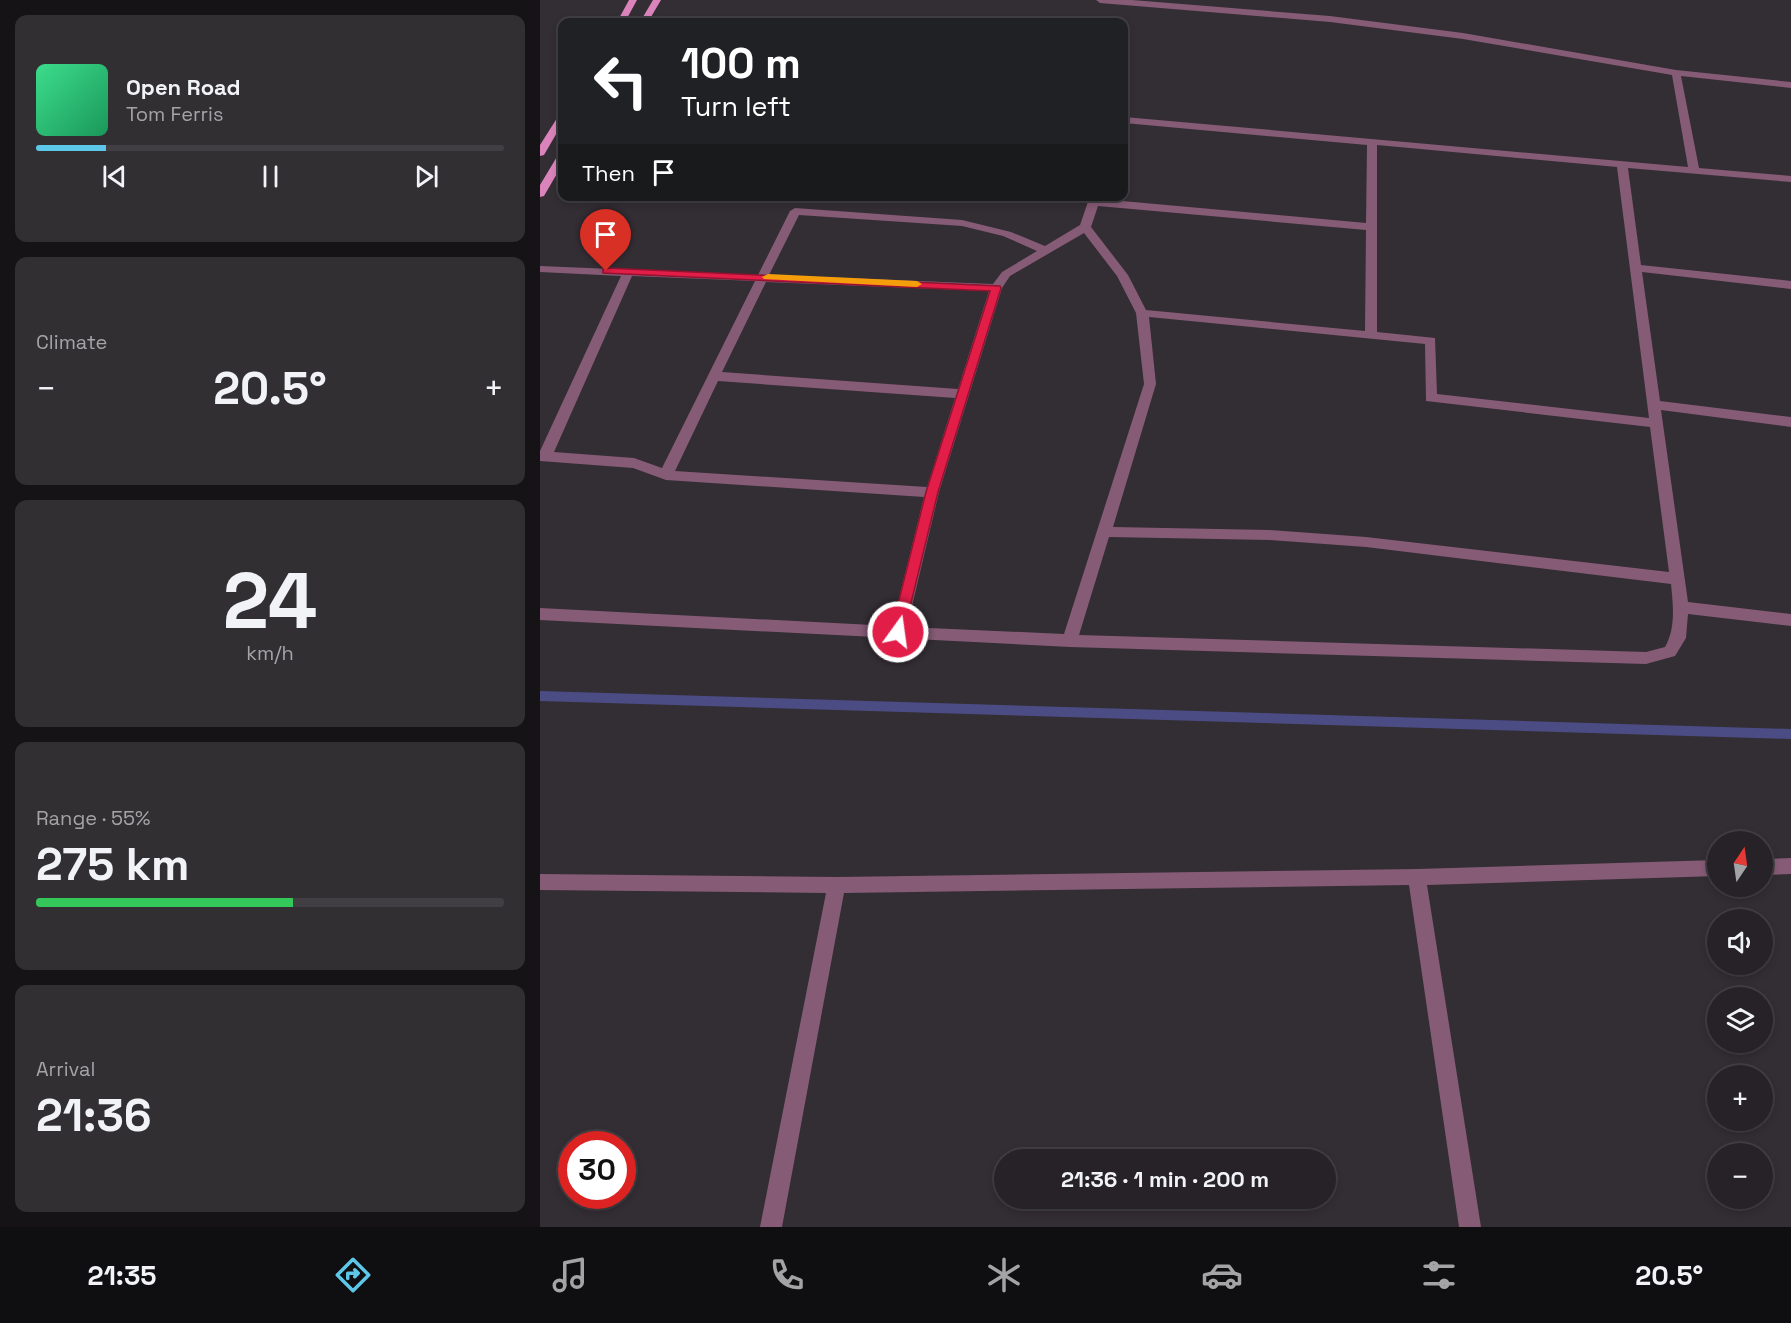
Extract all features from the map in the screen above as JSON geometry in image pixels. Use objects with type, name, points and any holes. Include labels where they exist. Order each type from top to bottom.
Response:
[{"type":"main road","points":[[623,18],[633,0]]},
{"type":"main road","points":[[646,18],[657,0]]},
{"type":"main road","points":[[540,153],[558,124]]},
{"type":"main road","points":[[540,194],[558,164]]},
{"type":"street","points":[[1100,0],[1330,19],[1463,36],[1676,73],[1791,85]]},
{"type":"street","points":[[1676,73],[1694,171]]},
{"type":"street","points":[[1128,121],[1791,179]]},
{"type":"street","points":[[1371,335],[1372,142]]},
{"type":"street","points":[[540,614],[1071,641],[1646,658],[1670,652],[1678,638],[1681,607],[1622,165]]},
{"type":"street","points":[[898,632],[932,492],[996,288],[1006,274],[1085,227],[1094,201]]},
{"type":"street","points":[[1115,201],[1372,227]]},
{"type":"street","points":[[666,474],[795,211],[962,223],[1007,234],[1045,250]]},
{"type":"street","points":[[1071,641],[1150,384],[1142,313],[1122,275],[1085,227]]},
{"type":"street","points":[[1636,268],[1791,285]]},
{"type":"street","points":[[540,269],[996,288]]},
{"type":"street","points":[[628,272],[543,456],[634,464],[666,474],[932,492]]},
{"type":"street","points":[[1142,313],[1431,341],[1431,398],[1656,423]]},
{"type":"street","points":[[714,376],[963,394]]},
{"type":"street","points":[[1654,405],[1791,422]]},
{"type":"street","points":[[1105,532],[1270,535],[1366,542],[1677,579]]},
{"type":"street","points":[[1681,607],[1791,620]]},
{"type":"street","points":[[1773,867],[1791,866]]},
{"type":"street","points":[[540,882],[837,885],[1417,877],[1707,868]]},
{"type":"street","points":[[1417,877],[1470,1227]]},
{"type":"street","points":[[771,1227],[837,885]]},
{"type":"waterway","points":[[540,696],[1791,734]]},
{"type":"slow traffic","points":[[768,277],[917,284]]},
{"type":"route","points":[[606,271],[996,288],[932,492],[898,632]]}]
